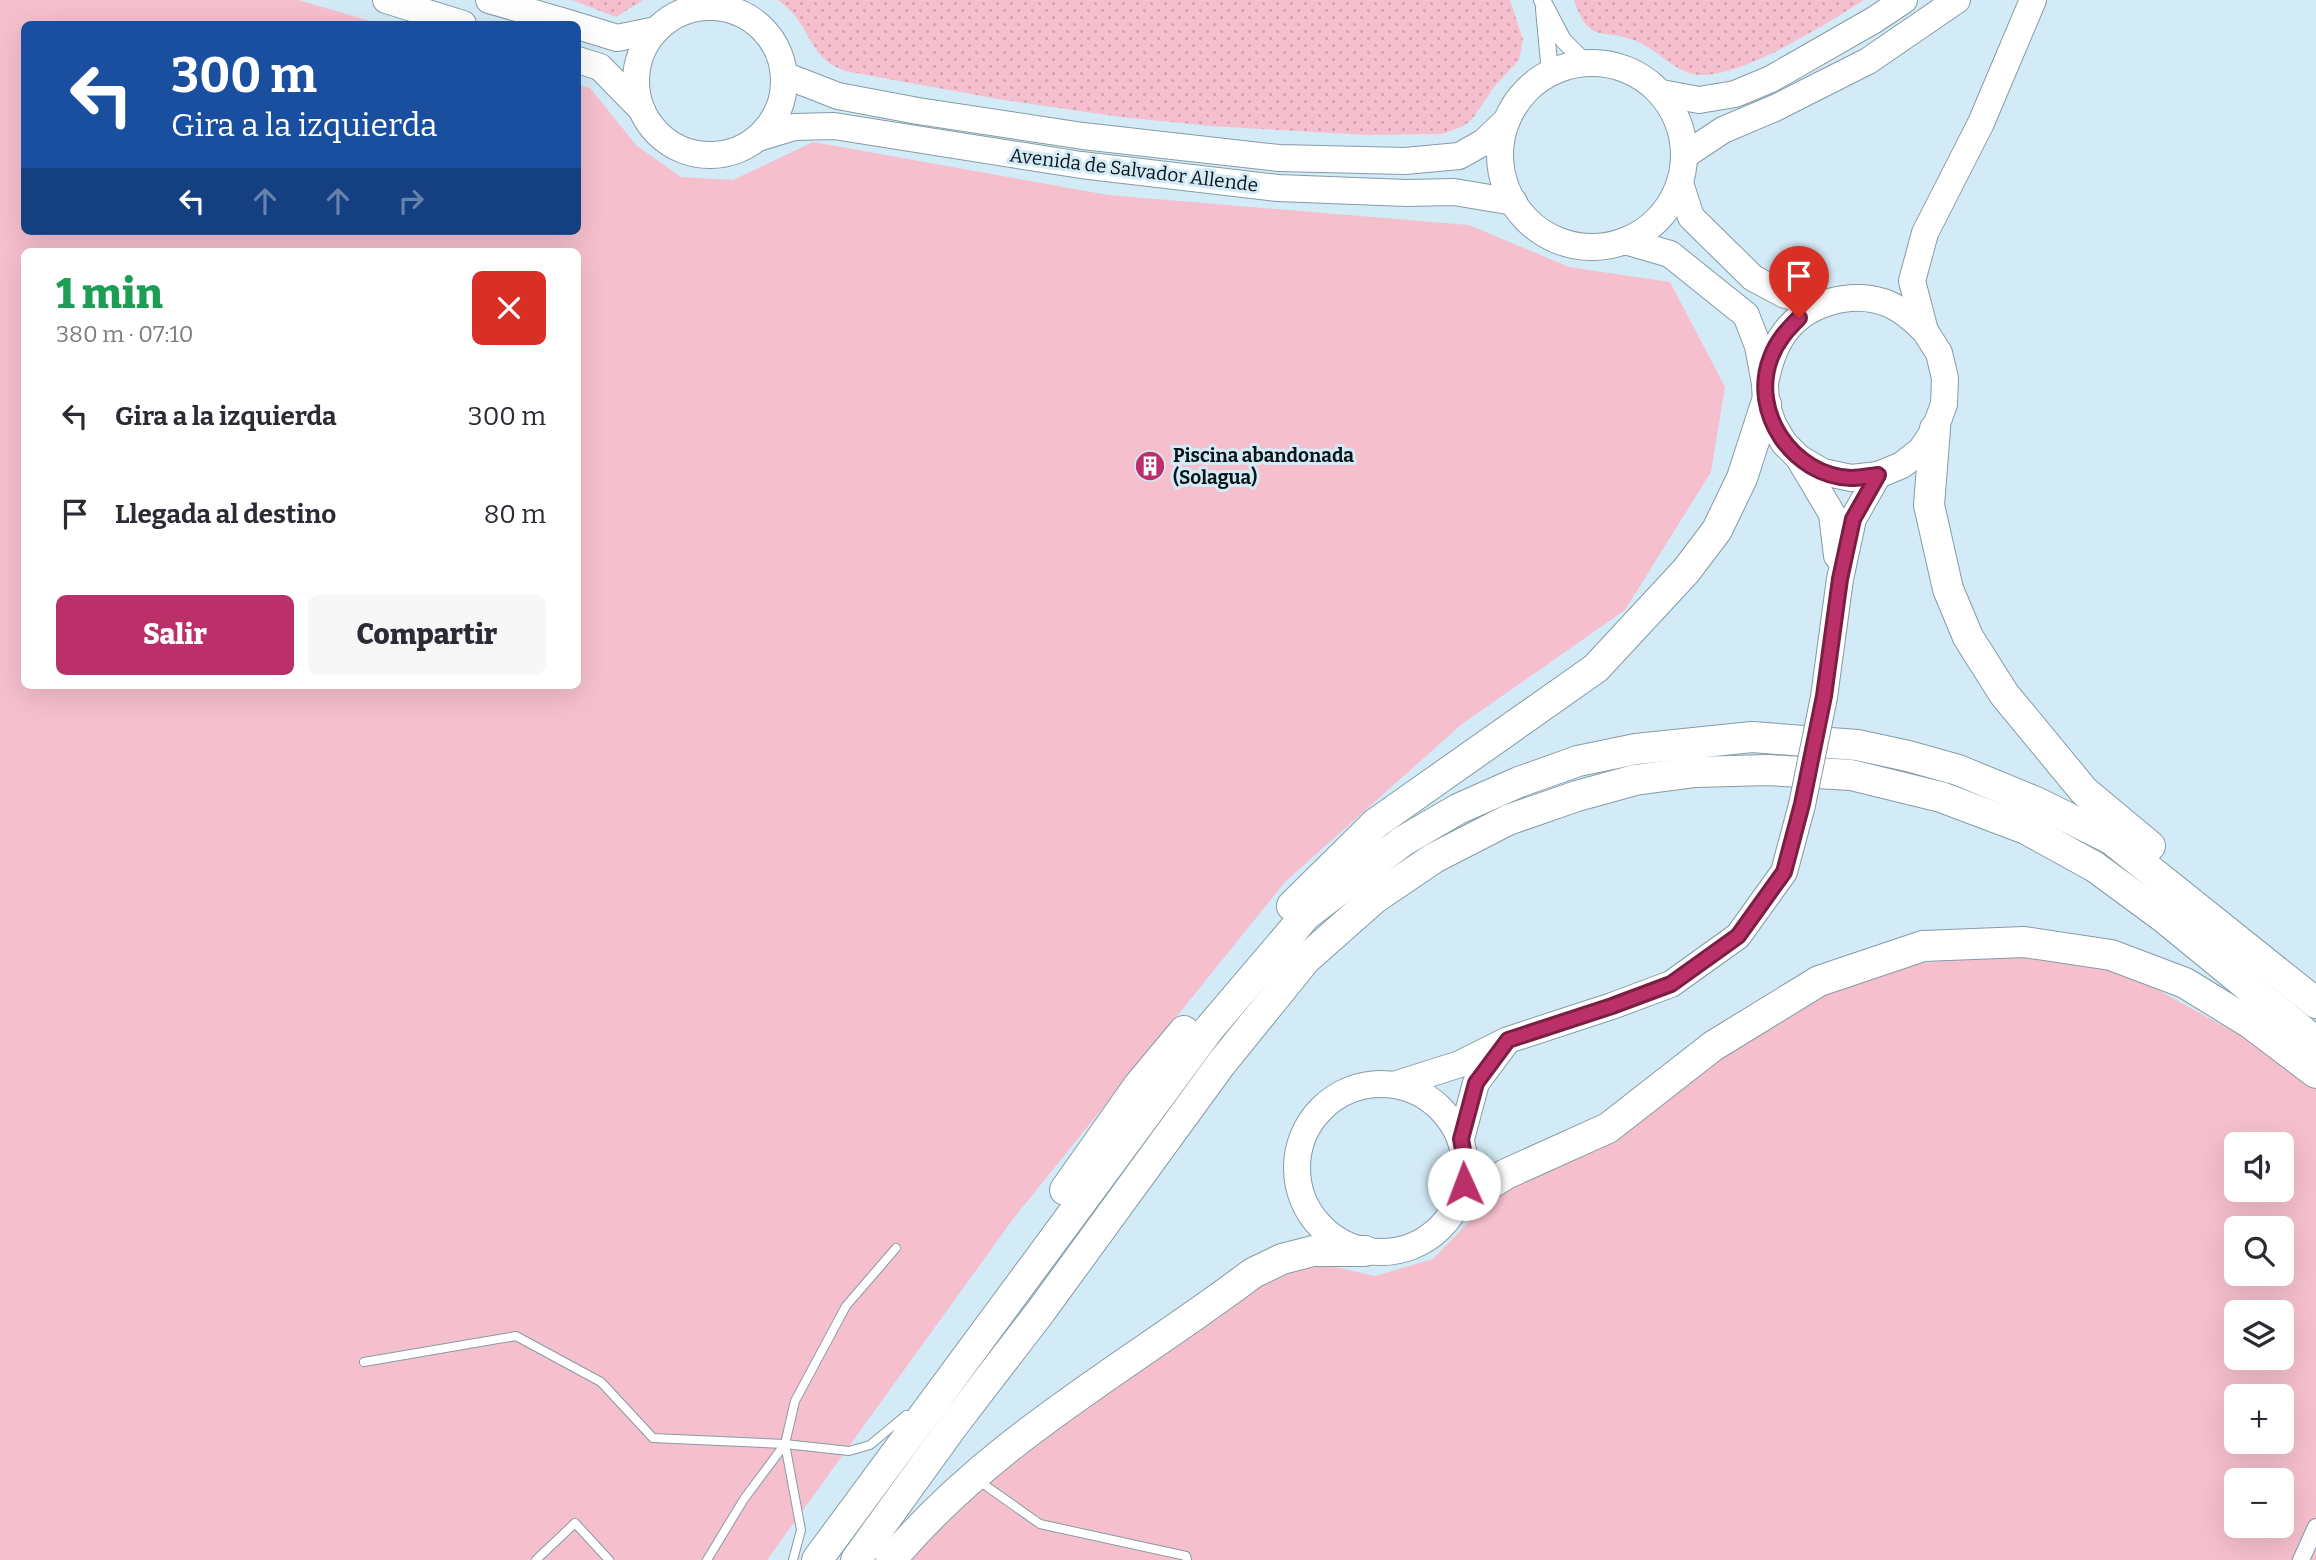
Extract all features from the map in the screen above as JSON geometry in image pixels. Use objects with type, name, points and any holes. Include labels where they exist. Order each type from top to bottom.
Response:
[{"type":"highway","points":[[802,1560],[1139,1085],[1270,929],[1376,823],[1596,668],[1686,570],[1717,530],[1737,489],[1766,394]]},
{"type":"highway","points":[[1936,429],[1929,505],[1948,589],[1968,637],[2004,694],[2084,792],[2296,968],[2316,992]]},
{"type":"highway","points":[[817,1560],[1209,1029],[1306,915],[1403,841],[1458,809],[1519,782],[1578,761],[1636,749],[1752,737],[1857,745],[1908,756],[1958,770],[2036,802],[2111,839],[2316,1003]]},
{"type":"highway","points":[[856,1560],[1221,1064],[1306,959],[1375,898],[1434,858],[1507,820],[1636,780],[1695,772],[1768,770],[1851,775],[1941,797],[2026,829],[2095,867],[2163,917],[2316,1042]]},
{"type":"highway","points":[[1457,1205],[1506,1174],[1608,1128],[1713,1046],[1819,981],[1923,946],[2024,942],[2111,955],[2185,983],[2250,1023],[2316,1073]]},
{"type":"highway","points":[[891,1560],[915,1530],[972,1477],[1048,1416],[1253,1273],[1282,1259],[1313,1251],[1365,1251]]},
{"type":"main road","points":[[386,0],[453,21]]},
{"type":"main road","points":[[489,0],[562,21]]},
{"type":"main road","points":[[1661,93],[1699,100],[1735,94],[1771,79],[1904,0]]},
{"type":"main road","points":[[1684,156],[1723,130],[1775,108],[1868,61],[1957,0]]},
{"type":"main road","points":[[1925,331],[1912,281],[1925,233],[1981,122],[2033,0]]},
{"type":"main road","points":[[581,61],[600,67],[642,110],[654,130],[672,145],[693,153],[716,155],[739,150],[758,138],[774,120],[782,98],[784,75],[779,53],[768,34],[731,5],[690,9],[656,30],[644,48],[638,68],[637,90],[642,110]]},
{"type":"main road","points":[[581,27],[617,38],[656,30]]},
{"type":"main road","points":[[1586,63],[1614,65],[1640,75],[1661,93],[1674,112],[1682,133],[1684,156],[1680,183],[1668,208],[1649,228],[1625,241],[1600,247],[1575,246],[1550,237],[1530,222],[1514,202],[1503,176],[1501,148],[1507,120],[1517,102],[1532,85],[1567,66],[1586,63]]},
{"type":"main road","name":"Avenida de Salvador Allende","points":[[784,75],[838,96],[918,111],[1083,136],[1279,158],[1405,161],[1459,156],[1484,142],[1507,120]]},
{"type":"main road","name":"Avenida de Salvador Allende","points":[[758,138],[794,127],[834,126],[1081,165],[1279,188],[1454,192],[1514,202]]},
{"type":"main road","points":[[1680,183],[1691,217],[1753,278],[1785,295],[1821,304]]},
{"type":"main road","points":[[1625,241],[1670,254],[1746,315],[1758,346],[1773,424],[1784,443],[1799,458],[1832,514],[1840,579]]},
{"type":"main road","points":[[1766,394],[1770,359],[1782,336],[1799,318],[1821,304],[1843,298],[1866,298],[1888,304],[1909,315],[1925,331],[1939,353],[1945,378],[1944,404],[1936,429],[1921,450],[1902,465],[1878,475],[1851,478],[1823,472],[1799,458]]},
{"type":"main road","points":[[1397,1084],[1424,1095],[1446,1114],[1461,1139],[1465,1161],[1464,1184],[1457,1205],[1441,1228],[1418,1244],[1392,1252],[1365,1251],[1340,1242],[1319,1226],[1304,1204],[1300,1191],[1297,1152],[1307,1127],[1323,1106],[1345,1091],[1370,1083],[1397,1084],[1460,1064],[1508,1040],[1671,984],[1738,936],[1784,872],[1802,804],[1824,696],[1840,579],[1853,519],[1878,475]]},
{"type":"main road","points":[[1461,1139],[1476,1083],[1508,1040]]},
{"type":"street","points":[[1543,2],[1563,40],[1586,63]]},
{"type":"street","points":[[1543,2],[1550,73]]},
{"type":"street","points":[[2301,1560],[2316,1527]]},
{"type":"lane","points":[[707,1560],[744,1499],[785,1444],[795,1401],[846,1306],[896,1248]]},
{"type":"lane","points":[[364,1362],[516,1336],[601,1381],[653,1438],[785,1444],[849,1451],[870,1445],[906,1415]]},
{"type":"lane","points":[[785,1444],[801,1530],[793,1560]]},
{"type":"lane","points":[[972,1477],[1040,1524],[1186,1556],[1187,1560]]},
{"type":"lane","points":[[536,1560],[575,1523],[609,1560]]},
{"type":"shaded area","points":[[0,0],[299,0],[370,21],[21,21],[21,235],[581,235],[581,86],[590,88],[637,146],[681,177],[733,180],[813,142],[1108,195],[1469,225],[1569,267],[1670,282],[1725,387],[1711,472],[1625,610],[1462,724],[1286,881],[1013,1219],[767,1560],[0,1560]]},
{"type":"shaded area","points":[[572,0],[643,0],[616,17]]},
{"type":"shaded area","points":[[778,0],[1510,0],[1523,40],[1519,60],[1464,126],[1442,134],[1367,135],[1211,126],[1121,117],[998,99],[845,71],[835,67],[822,56],[796,17]]},
{"type":"shaded area","points":[[1574,0],[1864,0],[1828,23],[1753,62],[1707,75],[1682,70],[1634,40],[1590,29],[1579,14]]},
{"type":"shaded area","points":[[2007,952],[2116,967],[2267,1050],[2316,1088],[2316,1560],[903,1560],[965,1495],[1100,1395],[1286,1268],[1321,1264],[1375,1276],[1433,1259],[1504,1185],[1792,1007],[1872,970]]},
{"type":"place","name":"Piscina abandonada (Solagua)","points":[[1150,466]]},
{"type":"route","points":[[1464,1184],[1465,1161],[1461,1139],[1476,1083],[1508,1040],[1671,984],[1738,936],[1784,872],[1802,804],[1824,696],[1840,579],[1853,519],[1878,475],[1851,478],[1823,472],[1799,458],[1784,443],[1773,424],[1766,404],[1765,384],[1770,359],[1782,336],[1799,318]]}]
